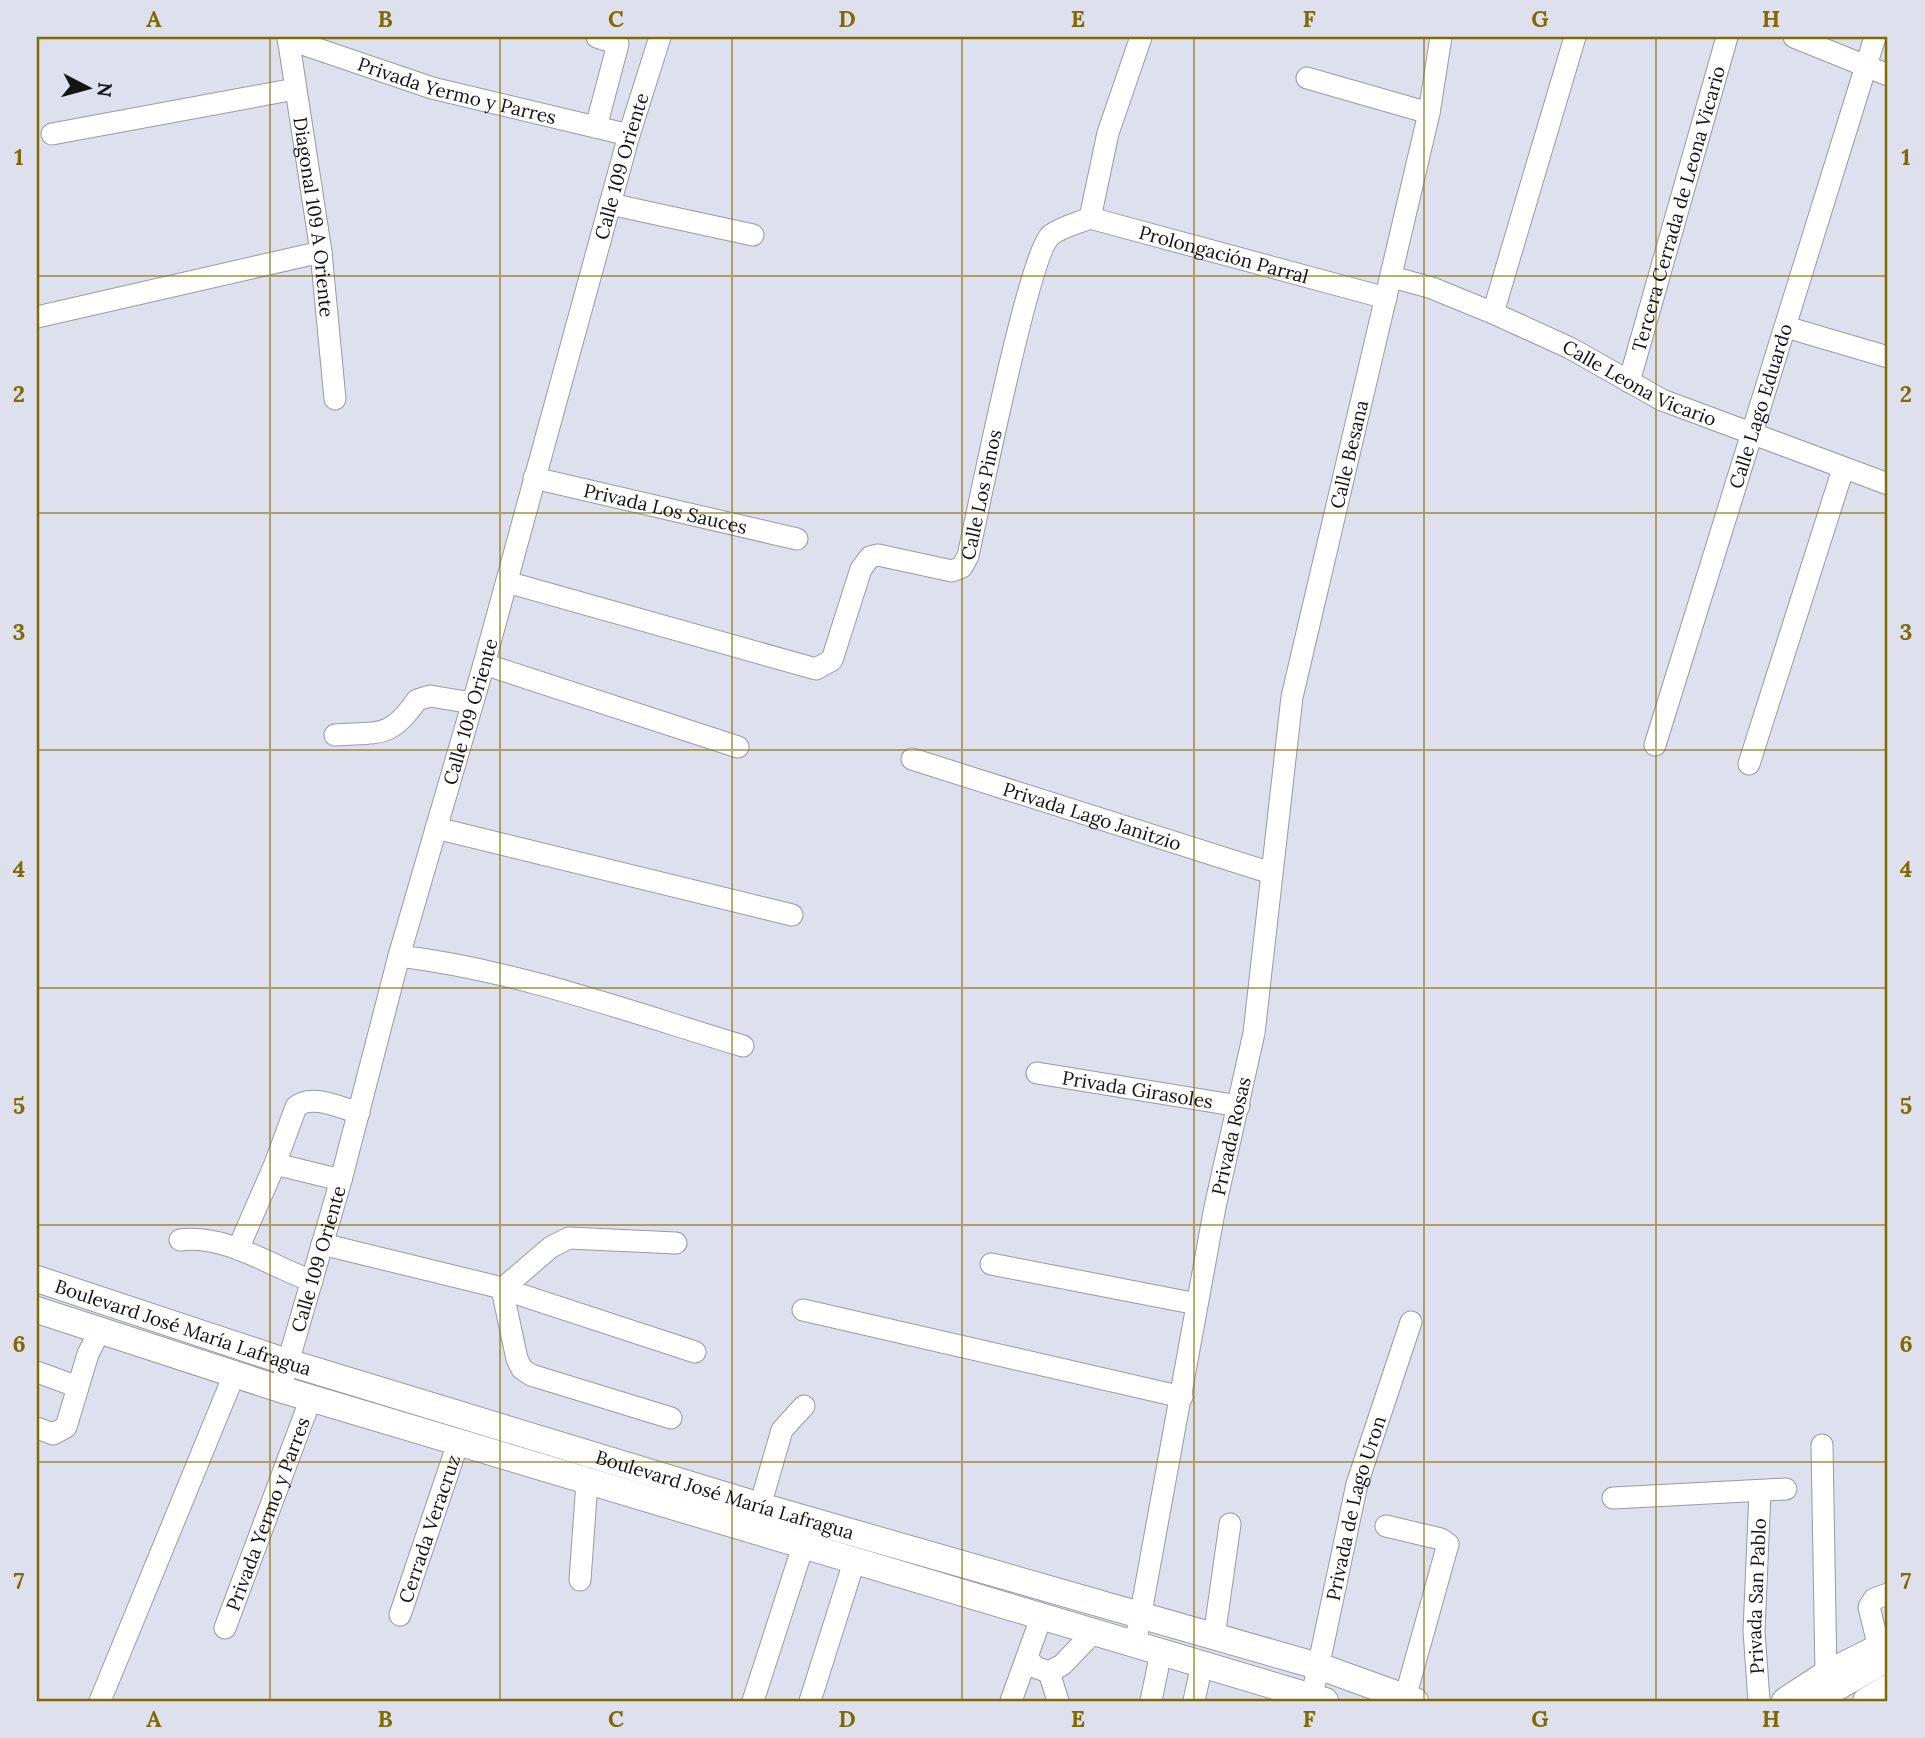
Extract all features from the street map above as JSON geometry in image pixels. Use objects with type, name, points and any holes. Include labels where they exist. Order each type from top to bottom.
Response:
[{"type":"main road","name":"Boulevard José María Lafragua","points":[[37,1279],[287,1362],[760,1506],[1321,1667],[1410,1699]]},
{"type":"main road","name":"Boulevard José María Lafragua","points":[[37,1310],[234,1375],[1316,1700]]},
{"type":"main road","points":[[1785,1701],[1826,1674],[1885,1651]]},
{"type":"main road","points":[[1866,1701],[1888,1688]]},
{"type":"street","points":[[596,127],[618,44],[597,37]]},
{"type":"street","name":"Calle 109 Oriente","points":[[280,1389],[341,1181],[399,956],[507,582],[629,135],[660,37]]},
{"type":"street","points":[[1090,218],[1108,133],[1141,37]]},
{"type":"street","name":"Calle Besana","points":[[1271,873],[1292,696],[1429,113],[1441,37]]},
{"type":"street","points":[[1493,313],[1575,37]]},
{"type":"street","name":"Tercera Cerrada de Leona Vicario","points":[[1629,382],[1727,37]]},
{"type":"street","points":[[1794,37],[1888,75]]},
{"type":"street","name":"Calle Lago Eduardo","points":[[1655,745],[1874,37]]},
{"type":"street","name":"Privada Yermo y Parres","points":[[288,38],[432,88],[629,135]]},
{"type":"street","name":"Diagonal 109 A Oriente","points":[[288,38],[321,252],[335,399]]},
{"type":"street","points":[[1307,78],[1429,113]]},
{"type":"street","points":[[52,134],[295,89]]},
{"type":"street","points":[[610,204],[753,235]]},
{"type":"street","name":"Calle Los Pinos","points":[[507,582],[817,669],[826,666],[835,650],[864,562],[878,555],[952,571],[962,567],[968,556],[1027,297],[1043,246],[1051,235],[1090,218]]},
{"type":"street","name":"Prolongación Parral","points":[[1090,218],[1389,287]]},
{"type":"street","points":[[37,317],[321,252]]},
{"type":"street","name":"Calle Leona Vicario","points":[[1389,287],[1432,288],[1570,348],[1662,400],[1888,484]]},
{"type":"street","points":[[1786,327],[1888,357]]},
{"type":"street","points":[[1749,764],[1843,469]]},
{"type":"street","name":"Privada Los Sauces","points":[[534,478],[797,539]]},
{"type":"street","points":[[484,664],[738,747]]},
{"type":"street","points":[[335,735],[387,732],[403,720],[417,699],[430,696],[472,703]]},
{"type":"street","name":"Privada Lago Janitzio","points":[[912,759],[1271,873]]},
{"type":"street","points":[[436,828],[792,915]]},
{"type":"street","name":"Privada Rosas","points":[[1135,1645],[1197,1304],[1254,1033],[1271,873]]},
{"type":"street","points":[[399,956],[446,962],[500,975],[743,1046]]},
{"type":"street","name":"Privada Girasoles","points":[[1037,1073],[1239,1106]]},
{"type":"street","points":[[238,1249],[275,1164],[296,1107],[301,1102],[311,1100],[359,1113]]},
{"type":"street","points":[[275,1164],[341,1181]]},
{"type":"street","points":[[180,1240],[194,1238],[238,1249],[312,1281]]},
{"type":"street","points":[[502,1289],[551,1247],[569,1238],[676,1243]]},
{"type":"street","points":[[322,1244],[502,1289],[695,1352]]},
{"type":"street","points":[[991,1264],[1197,1304]]},
{"type":"street","points":[[502,1289],[517,1359],[522,1369],[531,1375],[671,1418]]},
{"type":"street","points":[[803,1310],[1182,1397]]},
{"type":"street","name":"Privada de Lago Uron","points":[[1316,1700],[1357,1484],[1410,1322]]},
{"type":"street","points":[[37,1428],[53,1434],[66,1427],[100,1330]]},
{"type":"street","points":[[37,1372],[78,1387]]},
{"type":"street","points":[[100,1701],[234,1375]]},
{"type":"street","name":"Privada Yermo y Parres","points":[[225,1628],[311,1398]]},
{"type":"street","points":[[760,1506],[782,1430],[804,1405]]},
{"type":"street","name":"Cerrada Veracruz","points":[[400,1615],[458,1443]]},
{"type":"street","points":[[1822,1445],[1826,1674]]},
{"type":"street","points":[[580,1580],[587,1482]]},
{"type":"street","points":[[1613,1498],[1786,1489]]},
{"type":"street","name":"Privada San Pablo","points":[[1759,1701],[1754,1631],[1760,1492]]},
{"type":"street","points":[[1214,1637],[1230,1524]]},
{"type":"street","points":[[1387,1526],[1441,1539],[1448,1544],[1410,1699]]},
{"type":"street","points":[[753,1701],[803,1546]]},
{"type":"street","points":[[810,1701],[854,1562]]},
{"type":"street","points":[[1818,1701],[1885,1651],[1869,1607],[1874,1599],[1888,1594]]},
{"type":"street","points":[[1011,1701],[1041,1618]]},
{"type":"street","points":[[1027,1659],[1037,1668],[1049,1672],[1062,1665],[1093,1633]]},
{"type":"street","points":[[1151,1701],[1161,1652]]},
{"type":"street","points":[[1194,1701],[1202,1664]]},
{"type":"street","points":[[1049,1672],[1058,1701]]},
{"type":"street","points":[[1843,1701],[1888,1674]]}]
